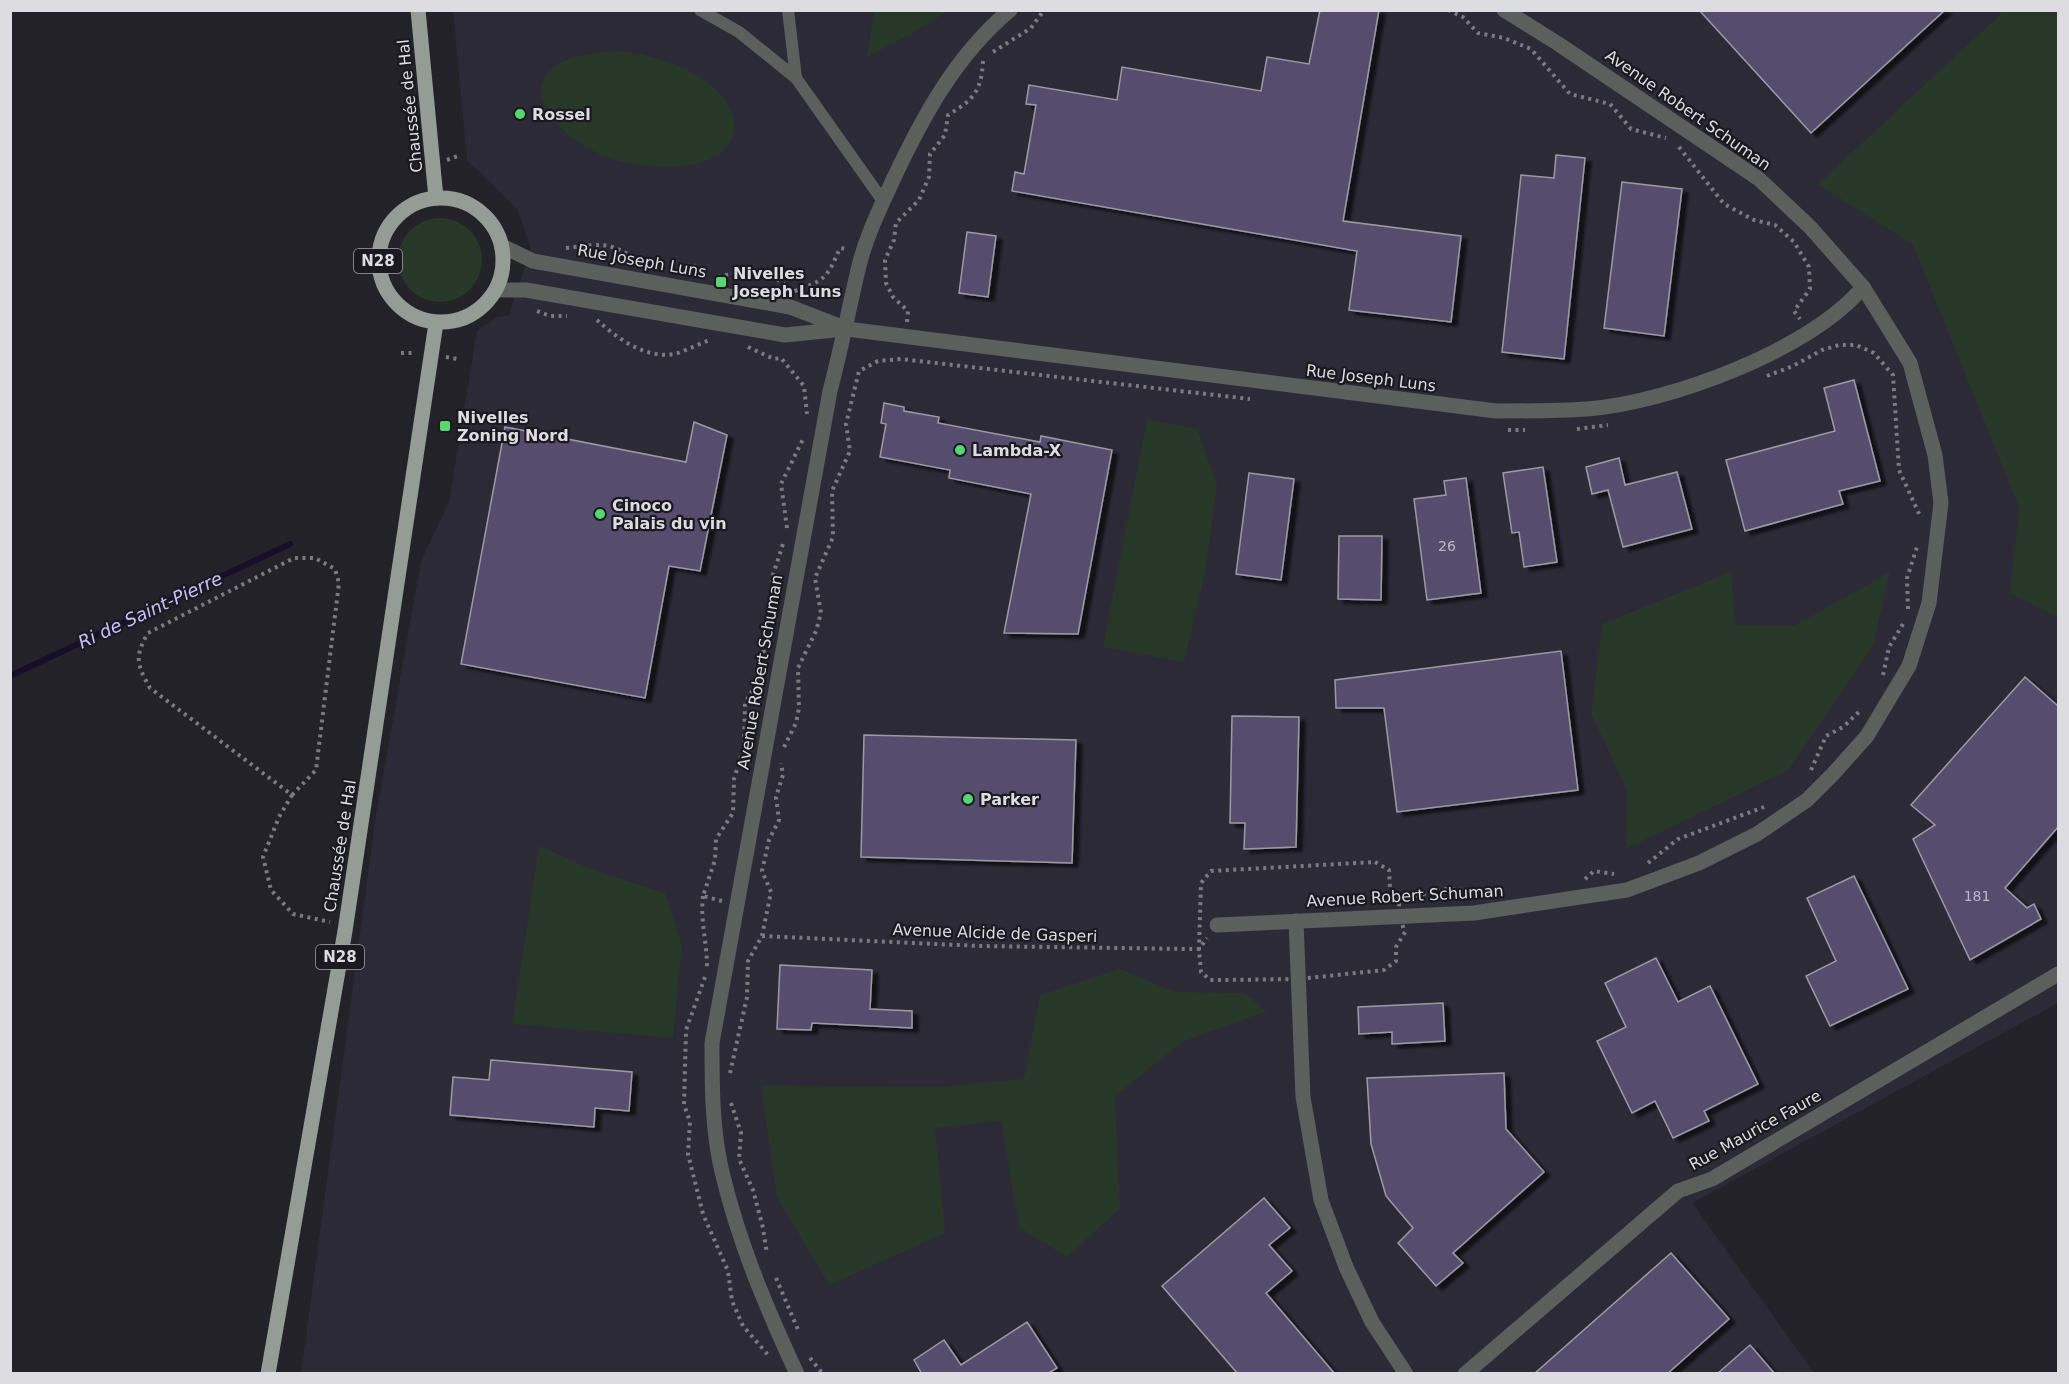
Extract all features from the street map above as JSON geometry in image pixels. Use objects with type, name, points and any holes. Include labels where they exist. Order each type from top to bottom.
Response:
[{"type":"main road","name":"Chaussée de Hal","points":[[418,10],[436,198]]},
{"type":"main road","points":[[436,198],[451,198],[480,211],[490,222],[502,246],[502,274],[496,290]]},
{"type":"main road","name":"N28","points":[[436,198],[416,203],[399,213],[386,229],[379,249],[378,267],[382,283],[393,300],[408,313],[436,322],[457,321],[475,312],[496,290]]},
{"type":"main road","name":"Chaussée de Hal","points":[[268,1374],[346,925],[436,322]]},
{"type":"street","name":"Avenue Robert Schuman","points":[[797,1374],[755,1282],[722,1174],[712,1101],[712,1043],[830,391],[847,329],[859,266],[883,201],[917,128],[957,66],[993,25],[1010,10]]},
{"type":"street","name":"Avenue Robert Schuman","points":[[1216,925],[1474,913],[1628,890],[1699,862],[1757,834],[1807,800],[1867,736],[1909,666],[1929,603],[1941,503],[1935,456],[1910,363],[1863,287],[1810,227],[1759,179],[1504,10]]},
{"type":"street","name":"Rue Joseph Luns","points":[[502,246],[533,261],[790,307],[847,329],[1496,411],[1589,409],[1663,394],[1751,364],[1809,332],[1853,299],[1863,287]]},
{"type":"street","name":"Rue Joseph Luns","points":[[496,290],[526,290],[785,335],[847,329]]},
{"type":"street","points":[[1296,921],[1303,1098],[1321,1200],[1346,1267],[1372,1322],[1406,1374]]},
{"type":"street","name":"Rue Maurice Faure","points":[[1465,1374],[1678,1191],[1712,1179],[2058,974]]},
{"type":"lane","points":[[700,10],[739,32],[796,78],[883,201]]},
{"type":"lane","points":[[788,10],[796,78]]},
{"type":"path","points":[[901,359],[908,311],[893,297],[886,283],[885,260],[894,240],[896,223],[919,200],[929,177],[930,154],[945,135],[948,115],[968,103],[978,92],[984,58],[1031,28],[1036,18],[1044,10]]},
{"type":"path","points":[[1448,10],[1463,17],[1478,33],[1504,38],[1531,50],[1570,94],[1610,104],[1631,129],[1672,140],[1724,204],[1754,220],[1775,225],[1788,237],[1809,267],[1810,289],[1794,311],[1822,350]]},
{"type":"path","points":[[559,249],[608,244],[647,264]]},
{"type":"path","points":[[668,268],[693,266],[708,276],[715,277],[731,272],[761,274],[779,280],[792,292],[828,275],[840,248]]},
{"type":"path","points":[[531,309],[556,317],[577,314]]},
{"type":"path","points":[[590,316],[625,342],[651,352],[674,354],[720,338]]},
{"type":"path","points":[[744,345],[774,359],[781,358],[799,379],[804,386],[806,423]]},
{"type":"path","points":[[1762,378],[1793,366],[1822,350],[1839,345],[1856,345],[1874,353],[1893,375],[1899,470],[1921,516],[1920,525]]},
{"type":"path","points":[[729,1078],[747,997],[748,961],[762,936],[771,891],[762,871],[769,840],[778,820],[776,797],[783,775],[780,759],[796,723],[799,708],[798,668],[821,613],[815,578],[833,537],[832,491],[850,451],[846,424],[859,371],[878,361],[901,359],[1258,400]]},
{"type":"path","points":[[1566,429],[1598,428],[1609,425]]},
{"type":"path","points":[[1503,429],[1533,430]]},
{"type":"path","points":[[787,532],[781,484],[805,433]]},
{"type":"path","points":[[765,663],[763,646],[771,622],[770,590],[784,541]]},
{"type":"path","points":[[1882,678],[1889,647],[1909,615],[1907,578],[1919,543]]},
{"type":"path","points":[[292,795],[150,688],[138,667],[141,646],[148,633],[294,558],[315,558],[335,569],[339,583],[316,770],[292,795],[279,817],[262,857],[271,890],[293,914],[346,925]]},
{"type":"path","points":[[736,904],[704,896],[715,860],[716,839],[733,813],[734,779],[744,747],[745,703],[763,673]]},
{"type":"path","points":[[1805,779],[1816,762],[1826,736],[1843,727],[1865,706]]},
{"type":"path","points":[[1641,869],[1678,839],[1774,803]]},
{"type":"path","points":[[1574,882],[1584,880],[1594,871],[1626,875]]},
{"type":"path","points":[[1399,900],[1443,889],[1499,891]]},
{"type":"path","name":"Avenue Alcide de Gasperi","points":[[762,936],[979,946],[1199,949],[1216,925]]},
{"type":"path","points":[[730,1100],[741,1133],[738,1159],[753,1190],[763,1228],[768,1263]]},
{"type":"path","points":[[772,1272],[786,1298],[801,1338]]},
{"type":"path","points":[[807,1354],[823,1374]]},
{"type":"shaded area","points":[[453,11],[2058,11],[2058,1003],[1692,1203],[1814,1373],[301,1374],[375,822],[421,561],[449,502],[477,331],[497,317],[509,315],[531,249],[518,210],[467,160]]},
{"type":"green space","points":[[874,10],[947,11],[911,34],[867,57]]},
{"type":"green space","points":[[2005,10],[2058,11],[2058,617],[2010,593],[2019,507],[1913,245],[1818,184]]},
{"type":"green space","points":[[622,51],[684,68],[703,79],[719,93],[730,107],[734,121],[733,135],[727,147],[715,156],[699,163],[678,166],[647,165],[627,163],[607,157],[583,145],[568,134],[555,122],[546,108],[541,94],[543,80],[553,68],[572,58]]},
{"type":"green space","points":[[440,218],[463,225],[475,237],[482,260],[475,283],[463,295],[440,302],[417,295],[405,283],[398,260],[405,237],[417,225]]},
{"type":"green space","points":[[1147,419],[1197,429],[1217,485],[1205,574],[1184,662],[1103,647]]},
{"type":"green space","points":[[1731,572],[1736,625],[1794,626],[1890,572],[1873,646],[1788,770],[1626,849],[1627,790],[1591,713],[1602,624]]},
{"type":"green space","points":[[539,846],[596,871],[665,893],[682,946],[673,1038],[512,1024]]},
{"type":"green space","points":[[1120,969],[1175,992],[1244,993],[1267,1011],[1182,1042],[1115,1096],[1120,1208],[1067,1257],[1019,1227],[1001,1121],[935,1128],[945,1233],[829,1285],[777,1197],[761,1085],[938,1087],[1024,1079],[1040,995]]},
{"type":"building","points":[[1320,10],[1379,10],[1343,221],[1461,236],[1451,322],[1349,310],[1357,251],[1012,191],[1015,172],[1024,174],[1036,105],[1026,104],[1029,85],[1117,100],[1122,67],[1261,91],[1267,57],[1309,64]]},
{"type":"building","points":[[1699,10],[1945,10],[1811,133]]},
{"type":"building","points":[[1556,155],[1585,158],[1564,359],[1502,352],[1521,175],[1554,178]]},
{"type":"building","points":[[1622,182],[1682,189],[1664,336],[1604,328]]},
{"type":"building","points":[[967,232],[996,236],[988,297],[959,293]]},
{"type":"building","points":[[1854,380],[1880,481],[1839,491],[1843,504],[1745,531],[1726,460],[1835,431],[1824,388]]},
{"type":"building","points":[[884,403],[904,407],[904,411],[939,417],[938,423],[1040,442],[1041,436],[1112,450],[1078,634],[1004,633],[1031,494],[949,478],[950,470],[880,457],[886,424],[881,423]]},
{"type":"building","name":"Cinoco Palais du vin","points":[[694,422],[727,435],[700,571],[669,566],[645,698],[461,664],[505,427],[686,462]]},
{"type":"building","points":[[1619,458],[1625,485],[1677,472],[1692,529],[1623,547],[1608,490],[1592,494],[1586,467]]},
{"type":"building","points":[[1543,467],[1557,562],[1524,567],[1519,532],[1512,533],[1503,473]]},
{"type":"building","points":[[1249,473],[1294,479],[1281,580],[1236,574]]},
{"type":"building","points":[[1466,478],[1481,593],[1427,600],[1414,499],[1446,495],[1444,481]]},
{"type":"building","points":[[1339,536],[1382,536],[1381,600],[1338,599]]},
{"type":"building","points":[[1561,651],[1578,790],[1397,812],[1384,708],[1336,708],[1335,680]]},
{"type":"building","points":[[2025,677],[2058,706],[2058,827],[2005,888],[2027,908],[2034,904],[2041,919],[1970,960],[1913,839],[1935,825],[1911,805]]},
{"type":"building","points":[[1232,716],[1299,717],[1296,847],[1244,849],[1245,823],[1230,823]]},
{"type":"building","name":"Parker","points":[[864,735],[1076,740],[1072,863],[861,857]]},
{"type":"building","points":[[1854,876],[1908,989],[1830,1026],[1806,976],[1836,961],[1807,898]]},
{"type":"building","points":[[1656,958],[1678,1002],[1710,986],[1758,1084],[1704,1111],[1709,1121],[1673,1138],[1655,1101],[1632,1113],[1597,1041],[1626,1027],[1605,983]]},
{"type":"building","points":[[780,965],[872,970],[870,1009],[912,1011],[912,1028],[812,1023],[811,1030],[777,1029]]},
{"type":"building","points":[[1443,1003],[1445,1041],[1392,1044],[1392,1032],[1359,1034],[1358,1007]]},
{"type":"building","points":[[491,1060],[632,1072],[629,1111],[595,1108],[594,1127],[450,1115],[453,1077],[489,1080]]},
{"type":"building","points":[[1504,1073],[1506,1129],[1544,1172],[1453,1253],[1463,1263],[1436,1286],[1398,1243],[1413,1228],[1386,1196],[1371,1144],[1367,1078]]},
{"type":"building","points":[[1264,1198],[1290,1228],[1269,1245],[1292,1271],[1266,1293],[1335,1374],[1238,1374],[1162,1286]]},
{"type":"building","points":[[1671,1253],[1729,1319],[1667,1374],[1534,1374]]},
{"type":"building","points":[[1027,1322],[1057,1368],[1047,1374],[922,1374],[914,1360],[944,1340],[961,1365]]},
{"type":"building","points":[[1750,1345],[1775,1374],[1717,1374]]},
{"type":"waterway","name":"Ri de Saint-Pierre","points":[[10,676],[290,544]]},
{"type":"place","name":"Rossel","points":[[520,114]]},
{"type":"place","name":"Nivelles Joseph Luns","points":[[721,282]]},
{"type":"place","name":"Nivelles Zoning Nord","points":[[445,426]]},
{"type":"place","name":"Lambda-X","points":[[960,450]]},
{"type":"place","name":"Cinoco Palais du vin","points":[[600,514]]},
{"type":"place","name":"Parker","points":[[968,799]]}]
